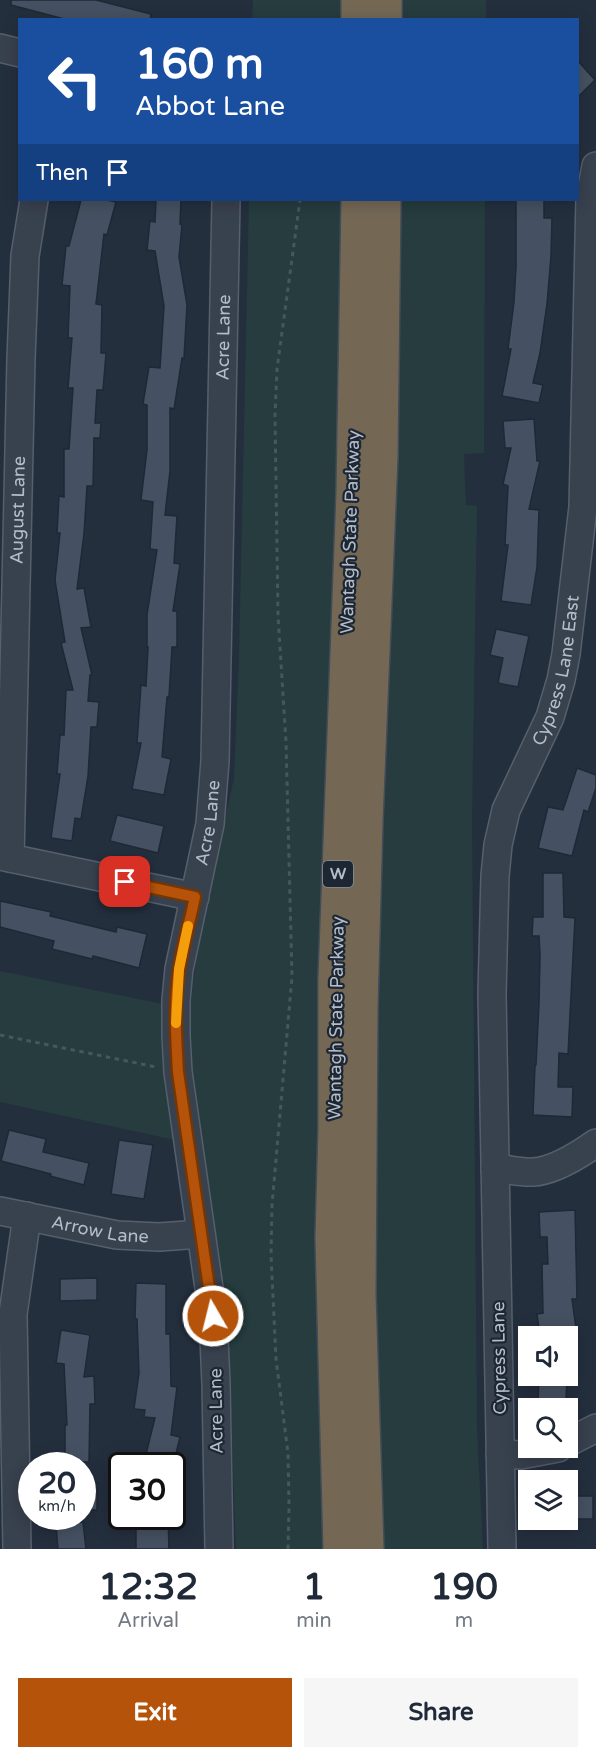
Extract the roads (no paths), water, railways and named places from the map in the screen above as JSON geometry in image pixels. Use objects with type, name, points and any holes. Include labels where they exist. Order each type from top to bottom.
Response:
[{"type":"highway","points":[[358,0],[358,18]]},
{"type":"highway","points":[[385,0],[385,18]]},
{"type":"highway","name":"Wantagh State Parkway","points":[[340,1549],[332,1238],[335,1129],[334,979],[353,493],[358,201]]},
{"type":"highway","name":"Wantagh State Parkway","points":[[367,1549],[359,1295],[361,1007],[381,456],[384,201]]},
{"type":"street","points":[[0,48],[18,52]]},
{"type":"street","name":"Cypress Lane East","points":[[495,1168],[492,994],[496,858],[506,810],[550,717],[566,654],[583,507],[590,197],[596,166]]},
{"type":"street","name":"August Lane","points":[[5,857],[25,256],[33,201]]},
{"type":"street","name":"Acre Lane","points":[[219,1549],[213,1316],[178,1072],[176,1036],[179,969],[210,824],[215,761],[226,201]]},
{"type":"street","points":[[5,857],[195,897]]},
{"type":"street","points":[[495,1168],[534,1172],[559,1165],[582,1154],[596,1143]]},
{"type":"street","name":"Cypress Lane","points":[[495,1168],[502,1549]]},
{"type":"street","name":"Arrow Lane","points":[[0,1211],[117,1235],[159,1237],[201,1234]]},
{"type":"street","points":[[17,1549],[13,1314],[27,1216]]},
{"type":"street","points":[[578,1437],[596,1428]]},
{"type":"street","points":[[500,1454],[518,1455]]}]
